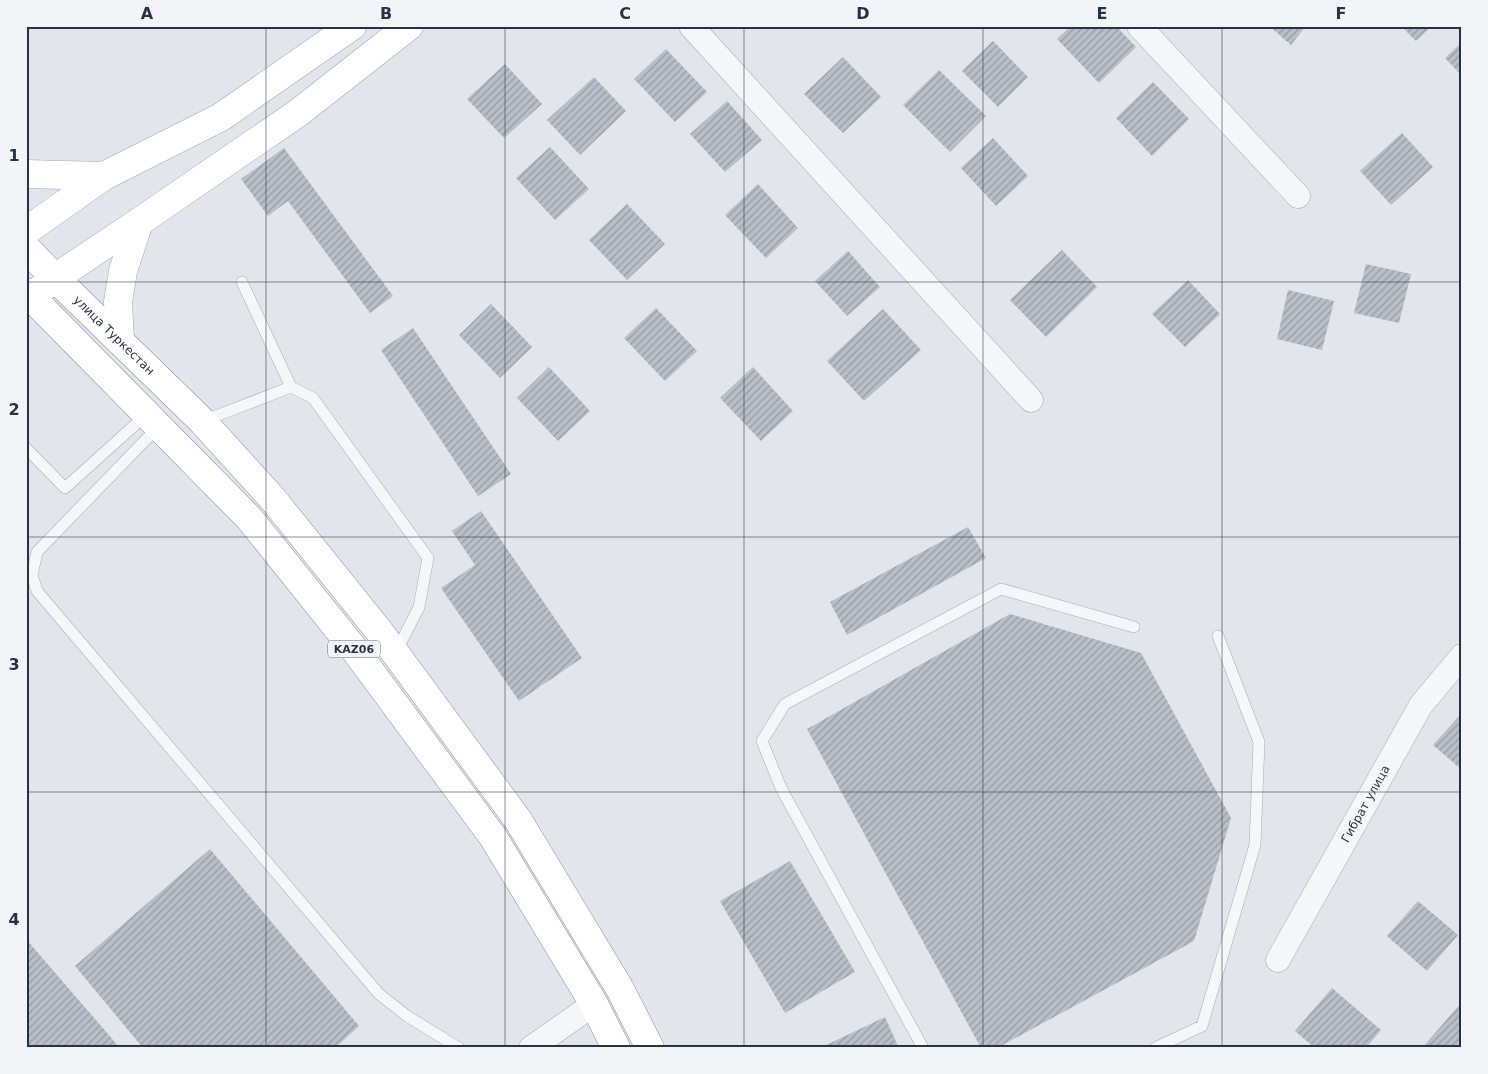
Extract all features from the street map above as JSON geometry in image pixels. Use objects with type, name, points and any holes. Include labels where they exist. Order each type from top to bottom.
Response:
[{"type":"main road","points":[[26,231],[104,176],[221,117],[352,26]]},
{"type":"main road","points":[[28,295],[139,222],[298,112],[409,26]]},
{"type":"main road","points":[[26,174],[104,176]]},
{"type":"main road","points":[[120,341],[118,302],[123,271],[139,222]]},
{"type":"main road","name":"улица Туркестан","points":[[26,248],[202,421]]},
{"type":"main road","name":"KАZ06","points":[[28,295],[249,518],[354,650],[493,837],[594,1004],[616,1048]]},
{"type":"main road","name":"KАZ06","points":[[202,421],[272,498],[396,654],[518,820],[620,989],[650,1048]]},
{"type":"street","points":[[691,26],[1031,400]]},
{"type":"street","points":[[1139,26],[1298,196]]},
{"type":"street","name":"Гибрат улица","points":[[1278,960],[1421,705],[1462,656]]},
{"type":"street","points":[[531,1048],[594,1004]]},
{"type":"lane","points":[[242,282],[291,387],[314,398],[428,558],[419,607],[396,654]]},
{"type":"lane","points":[[202,421],[291,387]]},
{"type":"lane","points":[[26,448],[66,488],[153,420]]},
{"type":"lane","points":[[153,420],[37,552],[32,575],[37,591],[379,994],[406,1016],[459,1048]]},
{"type":"lane","points":[[924,1048],[781,788],[762,741],[785,704],[1001,589],[1134,627]]},
{"type":"lane","points":[[1155,1048],[1202,1026],[1255,845],[1259,742],[1218,636]]},
{"type":"building","points":[[1071,26],[1116,26],[1136,47],[1099,83],[1057,39]]},
{"type":"building","points":[[1269,26],[1306,26],[1291,45]]},
{"type":"building","points":[[1401,26],[1432,26],[1416,41]]},
{"type":"building","points":[[993,41],[1028,77],[998,107],[962,71]]},
{"type":"building","points":[[1462,42],[1462,76],[1445,58]]},
{"type":"building","points":[[666,49],[707,92],[675,122],[634,79]]},
{"type":"building","points":[[843,57],[881,97],[843,133],[804,94]]},
{"type":"building","points":[[505,64],[542,104],[504,138],[467,99]]},
{"type":"building","points":[[939,70],[986,116],[950,152],[903,105]]},
{"type":"building","points":[[594,77],[626,111],[580,155],[547,120]]},
{"type":"building","points":[[1153,82],[1189,119],[1152,156],[1116,118]]},
{"type":"building","points":[[727,101],[762,140],[725,172],[690,134]]},
{"type":"building","points":[[1402,133],[1433,167],[1391,205],[1360,171]]},
{"type":"building","points":[[993,138],[1028,176],[996,206],[961,168]]},
{"type":"building","points":[[550,147],[589,189],[555,220],[516,178]]},
{"type":"building","points":[[284,148],[393,296],[370,313],[288,201],[268,216],[241,179]]},
{"type":"building","points":[[758,184],[798,228],[766,258],[725,215]]},
{"type":"building","points":[[627,204],[665,244],[627,280],[589,240]]},
{"type":"building","points":[[1062,250],[1097,287],[1046,337],[1010,300]]},
{"type":"building","points":[[848,251],[880,287],[847,316],[815,281]]},
{"type":"building","points":[[1366,264],[1411,274],[1399,323],[1354,313]]},
{"type":"building","points":[[1188,280],[1220,314],[1185,347],[1152,314]]},
{"type":"building","points":[[1288,290],[1334,301],[1322,350],[1277,339]]},
{"type":"building","points":[[491,304],[532,347],[500,378],[459,335]]},
{"type":"building","points":[[656,308],[697,351],[665,381],[624,338]]},
{"type":"building","points":[[883,309],[921,350],[864,401],[827,361]]},
{"type":"building","points":[[413,328],[511,474],[478,496],[381,350]]},
{"type":"building","points":[[549,367],[590,411],[558,441],[517,398]]},
{"type":"building","points":[[753,367],[793,411],[761,441],[720,398]]},
{"type":"building","points":[[481,511],[582,658],[519,701],[441,588],[475,565],[452,531]]},
{"type":"building","points":[[968,527],[986,558],[847,635],[830,602]]},
{"type":"building","points":[[1010,614],[1141,653],[1231,818],[1194,941],[997,1048],[981,1048],[807,729]]},
{"type":"building","points":[[1462,713],[1462,770],[1433,745]]},
{"type":"building","points":[[210,849],[359,1026],[335,1048],[143,1048],[75,966]]},
{"type":"building","points":[[790,861],[855,972],[785,1013],[720,901]]},
{"type":"building","points":[[1418,901],[1458,935],[1427,971],[1387,936]]},
{"type":"building","points":[[26,939],[120,1048],[26,1048]]},
{"type":"building","points":[[1332,988],[1381,1030],[1366,1048],[1315,1048],[1295,1031]]},
{"type":"building","points":[[1462,1002],[1462,1048],[1422,1048]]},
{"type":"building","points":[[885,1017],[899,1048],[820,1048]]}]
